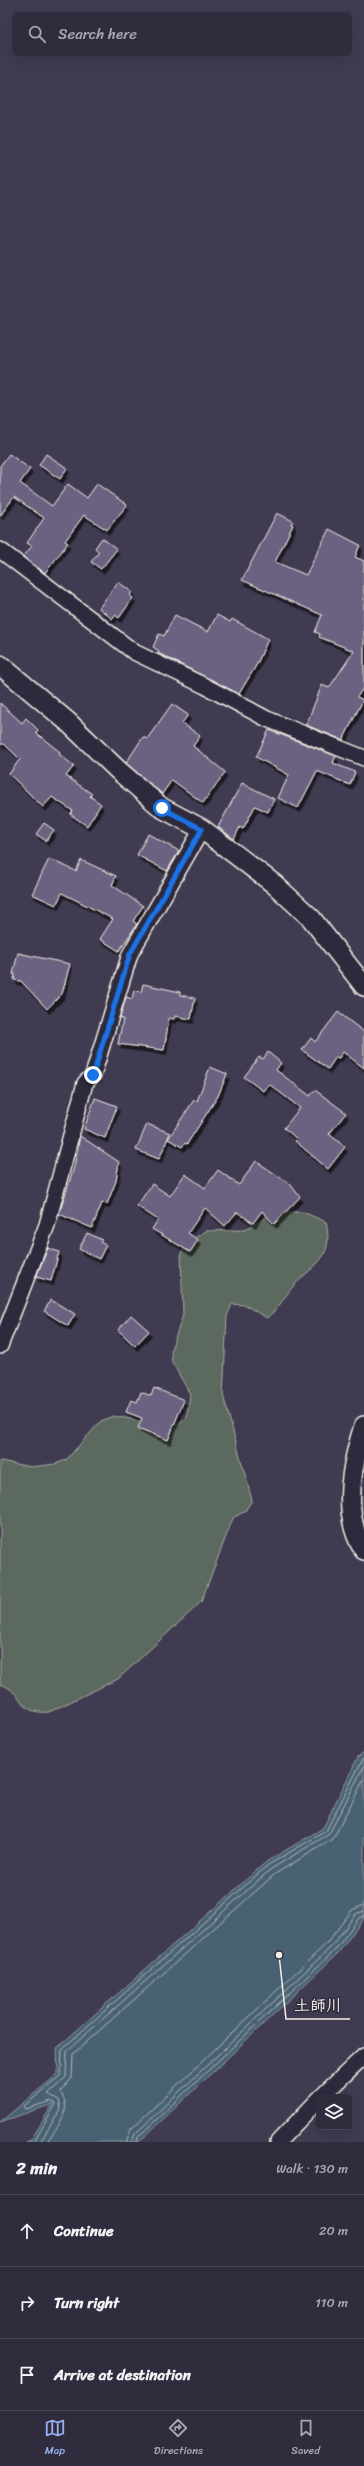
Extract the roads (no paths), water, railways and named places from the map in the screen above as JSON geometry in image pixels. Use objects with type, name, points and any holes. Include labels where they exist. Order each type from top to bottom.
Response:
[{"type":"street","points":[[0,550],[134,652],[205,686],[267,720],[364,758]]},
{"type":"street","points":[[0,665],[68,722],[119,771],[162,808],[202,829],[274,884],[311,918],[364,986]]},
{"type":"street","points":[[0,1346],[46,1225],[85,1083],[93,1075],[130,954],[202,829]]},
{"type":"street","points":[[363,1549],[359,1522],[350,1504],[354,1455],[364,1426]]},
{"type":"street","points":[[324,2094],[364,2056]]},
{"type":"street","points":[[278,2142],[316,2102]]},
{"type":"water","points":[[364,1752],[364,1918],[338,1953],[139,2142],[26,2142],[31,2140],[53,2104],[0,2122],[58,2074],[57,2048],[266,1862],[323,1828],[358,1757]]},
{"type":"place","name":"土師川","points":[[279,1955]]}]
